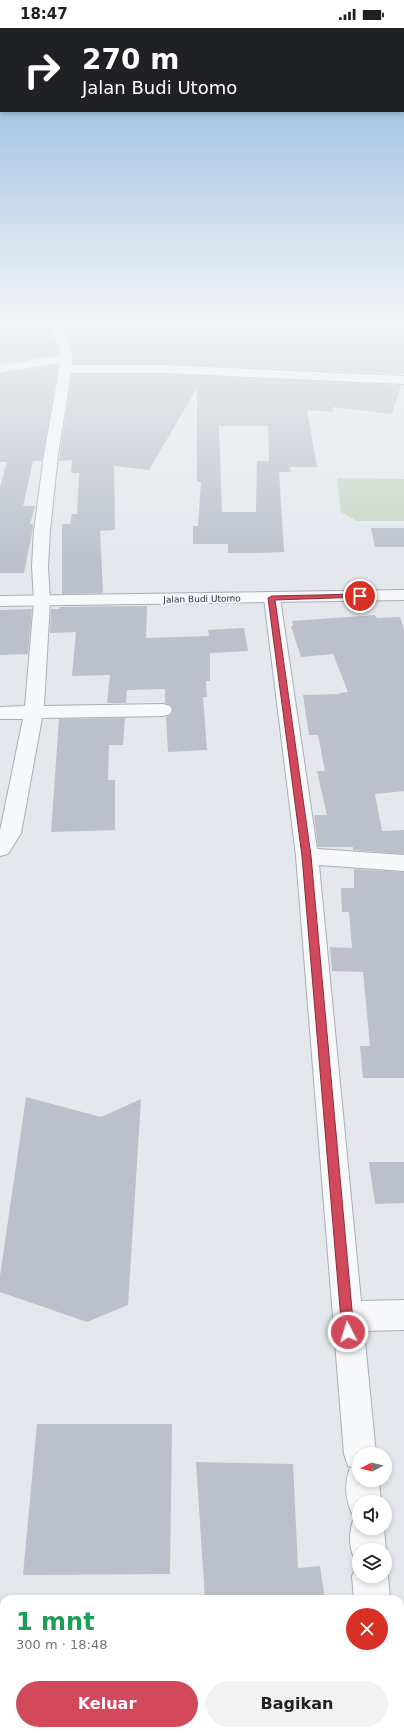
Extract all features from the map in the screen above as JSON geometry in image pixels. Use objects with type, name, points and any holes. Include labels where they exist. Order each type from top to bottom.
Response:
[{"type":"street","points":[[0,848],[10,832],[15,814],[34,712],[42,601],[40,566],[42,530],[51,455],[60,405]]},
{"type":"street","name":"Jalan Budi Utomo","points":[[0,601],[404,595]]},
{"type":"street","points":[[272,598],[307,856],[346,1316],[359,1447]]},
{"type":"street","points":[[0,713],[163,710]]},
{"type":"street","points":[[307,856],[404,863]]},
{"type":"street","points":[[346,1316],[404,1315]]},
{"type":"street","points":[[371,1583],[372,1595]]},
{"type":"green space","points":[[337,478],[404,479],[404,521],[357,521],[341,512]]},
{"type":"building","points":[[0,405],[51,405],[42,461],[33,461],[23,506],[35,506],[30,524],[33,524],[32,533],[24,573],[0,573],[0,487],[7,462],[0,462]]},
{"type":"building","points":[[67,405],[187,405],[149,470],[114,466],[115,530],[100,531],[103,593],[62,594],[62,524],[70,524],[72,514],[77,514],[79,473],[71,473],[72,460],[59,461]]},
{"type":"building","points":[[197,405],[395,405],[392,414],[333,407],[332,412],[307,410],[317,467],[290,467],[291,472],[279,472],[284,552],[228,553],[228,544],[193,544],[193,526],[198,526],[201,482],[197,482]],"holes":[[[219,426],[268,426],[269,461],[257,461],[256,512],[222,512]]]},
{"type":"building","points":[[371,528],[404,528],[404,547],[375,547]]},
{"type":"building","points":[[147,606],[146,638],[209,636],[208,630],[244,628],[248,651],[210,653],[210,681],[206,681],[207,697],[203,697],[207,750],[168,752],[166,717],[171,715],[173,709],[170,705],[165,703],[165,689],[127,690],[126,703],[107,703],[110,675],[72,676],[76,632],[50,633],[51,609],[59,609],[60,607]]},
{"type":"building","points":[[32,609],[28,654],[0,655],[0,610]]},
{"type":"building","points":[[375,615],[377,618],[400,617],[404,629],[404,791],[375,794],[382,831],[404,830],[404,854],[353,850],[353,847],[318,847],[314,815],[327,815],[317,771],[325,771],[318,735],[309,735],[303,695],[340,694],[339,693],[348,692],[333,654],[301,657],[291,626],[293,626],[292,621]]},
{"type":"building","points":[[125,718],[123,745],[109,745],[108,780],[115,780],[115,830],[51,832],[59,719]]},
{"type":"building","points":[[354,869],[404,872],[404,1078],[363,1078],[360,1046],[370,1046],[363,972],[332,971],[330,947],[352,948],[349,912],[342,912],[341,888],[354,888]]},
{"type":"building","points":[[26,1097],[101,1117],[141,1099],[128,1305],[87,1322],[0,1292],[0,1276]]},
{"type":"building","points":[[369,1162],[404,1162],[404,1203],[375,1204]]},
{"type":"building","points":[[37,1424],[172,1424],[170,1574],[23,1575]]},
{"type":"building","points":[[196,1462],[293,1464],[298,1568],[320,1566],[324,1595],[205,1595]]},
{"type":"route","points":[[348,1332],[307,856],[272,598],[360,596]]}]
